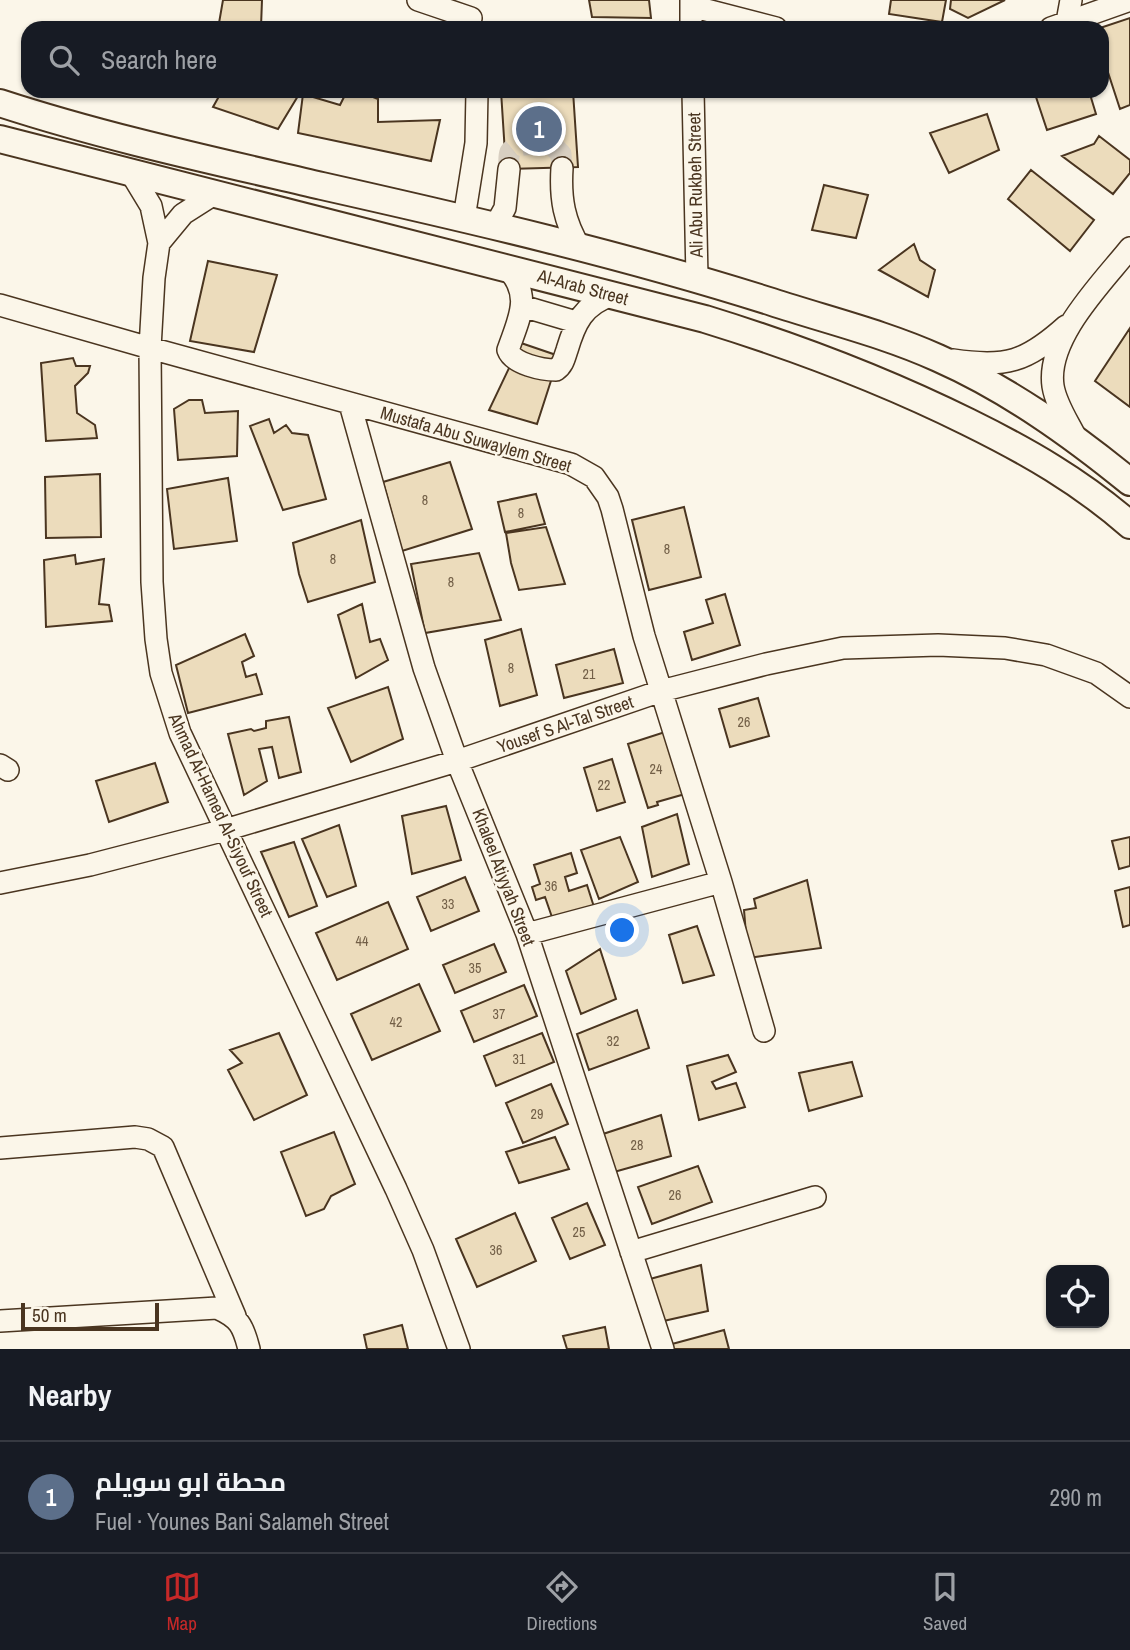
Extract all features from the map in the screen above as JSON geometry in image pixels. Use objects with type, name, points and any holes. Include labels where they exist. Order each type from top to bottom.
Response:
[{"type":"main road","name":"Al-Arab Street","points":[[0,103],[192,156],[464,218],[696,278],[889,339],[938,358],[1032,410],[1077,440],[1130,482]]},
{"type":"main road","name":"Al-Arab Street","points":[[0,139],[506,267],[717,323],[778,342],[920,398],[1047,463],[1101,500],[1130,525]]},
{"type":"main road","points":[[874,378],[889,339]]},
{"type":"street","points":[[418,0],[471,15]]},
{"type":"street","points":[[1061,21],[1071,0]]},
{"type":"street","points":[[1070,21],[1130,0]]},
{"type":"street","points":[[691,21],[691,3],[752,21]]},
{"type":"street","points":[[464,218],[476,143],[477,98]]},
{"type":"street","name":"Ali Abu Rukbeh Street","points":[[693,98],[696,278]]},
{"type":"street","points":[[562,168],[562,207],[566,222],[580,248]]},
{"type":"street","points":[[495,226],[505,208],[509,169]]},
{"type":"street","name":"Ahmad Al-Hamed Al-Siyouf Street","points":[[131,173],[151,206],[159,243],[150,348],[152,582],[161,673],[180,733],[428,1260],[459,1349]]},
{"type":"street","points":[[159,243],[183,214],[216,193]]},
{"type":"street","points":[[938,358],[986,365],[1034,353],[1075,317],[1130,248]]},
{"type":"street","points":[[506,267],[519,285],[522,306],[508,350],[511,358],[552,370],[563,365],[576,322],[591,305],[612,295]]},
{"type":"street","name":"Mustafa Abu Suwaylem Street","points":[[0,304],[350,404],[519,448],[571,464],[594,477],[608,497],[612,509],[644,636],[721,882],[764,1031]]},
{"type":"street","points":[[522,306],[576,322]]},
{"type":"street","points":[[1075,317],[1058,351],[1052,374],[1056,397],[1077,440]]},
{"type":"street","name":"Khaleel Atiyyah Street","points":[[350,404],[424,668],[457,761],[527,934],[663,1349]]},
{"type":"street","name":"Yousef S Al-Tal Street","points":[[0,883],[90,865],[225,830],[457,761],[661,691],[766,664],[843,648],[938,645],[1005,648],[1046,655],[1096,674],[1130,697]]},
{"type":"street","points":[[527,934],[721,882]]},
{"type":"street","points":[[0,1148],[135,1137],[148,1139],[163,1147],[235,1316],[245,1333],[249,1349]]},
{"type":"street","points":[[631,1252],[816,1197]]},
{"type":"street","points":[[0,1321],[217,1308],[235,1316]]},
{"type":"building","points":[[223,0],[262,0],[261,21],[219,21]]},
{"type":"building","points":[[589,0],[649,0],[651,18],[592,17]]},
{"type":"building","points":[[891,0],[946,0],[942,21],[889,14]]},
{"type":"building","points":[[951,0],[1005,0],[968,18],[950,9]]},
{"type":"building","points":[[1130,18],[1130,105],[1120,109],[1109,75],[1109,25]]},
{"type":"building","points":[[218,98],[297,98],[278,129],[213,107]]},
{"type":"building","points":[[302,98],[316,98],[340,105],[344,98],[376,98],[378,99],[378,122],[440,120],[431,161],[298,133]]},
{"type":"building","points":[[501,98],[573,98],[578,167],[506,169]]},
{"type":"building","points":[[1036,98],[1091,98],[1096,114],[1047,130]]},
{"type":"building","points":[[987,114],[999,150],[949,173],[930,133]]},
{"type":"building","points":[[1099,136],[1130,160],[1130,173],[1113,194],[1062,156],[1094,144]]},
{"type":"building","points":[[1031,170],[1094,220],[1070,251],[1008,199]]},
{"type":"building","points":[[824,185],[868,195],[856,238],[812,230]]},
{"type":"building","points":[[914,244],[920,260],[935,270],[928,297],[879,270]]},
{"type":"building","points":[[208,261],[277,275],[254,352],[190,341]]},
{"type":"building","points":[[1130,328],[1130,407],[1095,381]]},
{"type":"building","points":[[521,343],[559,356],[537,424],[489,410]]},
{"type":"building","points":[[73,358],[76,366],[90,366],[88,373],[75,386],[77,413],[95,425],[97,438],[46,441],[41,363]]},
{"type":"building","points":[[189,400],[202,400],[205,413],[238,411],[237,456],[178,460],[174,409]]},
{"type":"building","points":[[269,419],[274,433],[286,425],[292,433],[308,435],[326,499],[283,510],[250,426]]},
{"type":"building","points":[[450,462],[472,529],[402,551],[383,482]]},
{"type":"building","points":[[100,474],[101,537],[46,538],[45,477]]},
{"type":"building","points":[[228,478],[237,541],[174,549],[167,489]]},
{"type":"building","points":[[536,494],[545,524],[505,532],[498,502]]},
{"type":"building","points":[[684,507],[701,577],[649,590],[632,520]]},
{"type":"building","points":[[361,520],[375,582],[308,602],[293,543]]},
{"type":"building","points":[[546,527],[565,584],[519,590],[506,533]]},
{"type":"building","points":[[479,553],[501,620],[425,633],[411,564]]},
{"type":"building","points":[[75,555],[76,564],[104,559],[99,604],[109,605],[112,621],[46,627],[44,560]]},
{"type":"building","points":[[725,594],[740,645],[692,660],[684,632],[713,623],[706,600]]},
{"type":"building","points":[[362,604],[370,642],[380,639],[388,660],[356,678],[338,615]]},
{"type":"building","points":[[521,629],[537,695],[500,706],[485,640]]},
{"type":"building","points":[[245,634],[254,656],[242,662],[246,677],[256,674],[262,694],[188,713],[176,665]]},
{"type":"building","points":[[614,649],[623,683],[564,698],[556,665]]},
{"type":"building","points":[[388,687],[403,739],[351,762],[328,708]]},
{"type":"building","points":[[758,698],[769,736],[730,747],[719,709]]},
{"type":"building","points":[[289,717],[301,772],[279,778],[272,747],[259,749],[267,781],[244,795],[228,734],[266,728],[266,721]]},
{"type":"building","points":[[665,732],[685,794],[657,802],[658,805],[648,808],[628,744]]},
{"type":"building","points":[[612,759],[625,802],[597,811],[584,768]]},
{"type":"building","points":[[155,763],[168,802],[109,822],[96,781]]},
{"type":"building","points":[[446,806],[461,860],[412,874],[402,816]]},
{"type":"building","points":[[677,814],[689,864],[652,877],[642,827]]},
{"type":"building","points":[[339,825],[356,886],[327,897],[302,839]]},
{"type":"building","points":[[620,837],[638,882],[599,899],[581,850]]},
{"type":"building","points":[[1130,837],[1130,866],[1119,869],[1112,841]]},
{"type":"building","points":[[294,842],[317,906],[289,917],[261,852]]},
{"type":"building","points":[[571,853],[577,873],[565,877],[569,891],[587,885],[594,907],[553,920],[545,897],[536,900],[532,887],[540,884],[534,865]]},
{"type":"building","points":[[465,877],[479,911],[431,931],[417,897]]},
{"type":"building","points":[[807,880],[821,948],[748,958],[744,910],[756,908],[754,899]]},
{"type":"building","points":[[1130,887],[1130,925],[1123,927],[1115,891]]},
{"type":"building","points":[[388,902],[408,949],[337,980],[316,933]]},
{"type":"building","points":[[697,926],[714,975],[683,983],[669,935]]},
{"type":"building","points":[[494,944],[506,972],[455,993],[443,965]]},
{"type":"building","points":[[600,949],[616,999],[581,1014],[566,971]]},
{"type":"building","points":[[419,984],[440,1031],[372,1060],[351,1014]]},
{"type":"building","points":[[524,985],[537,1016],[474,1042],[461,1011]]},
{"type":"building","points":[[637,1010],[649,1048],[589,1070],[577,1034]]},
{"type":"building","points":[[279,1033],[307,1095],[254,1120],[228,1070],[242,1063],[230,1050]]},
{"type":"building","points":[[542,1033],[554,1062],[496,1086],[484,1056]]},
{"type":"building","points":[[728,1055],[736,1072],[712,1082],[716,1089],[736,1083],[745,1107],[699,1120],[687,1066]]},
{"type":"building","points":[[852,1062],[862,1096],[809,1111],[799,1073]]},
{"type":"building","points":[[551,1084],[568,1124],[523,1143],[506,1103]]},
{"type":"building","points":[[661,1115],[671,1156],[614,1172],[603,1134]]},
{"type":"building","points":[[334,1132],[355,1184],[331,1196],[324,1209],[306,1216],[281,1152]]},
{"type":"building","points":[[555,1137],[569,1169],[519,1183],[506,1152]]},
{"type":"building","points":[[698,1166],[712,1202],[652,1224],[638,1187]]},
{"type":"building","points":[[587,1203],[605,1245],[570,1259],[552,1218]]},
{"type":"building","points":[[515,1213],[536,1261],[477,1287],[456,1239]]},
{"type":"building","points":[[701,1265],[708,1311],[659,1322],[650,1279]]},
{"type":"building","points":[[402,1325],[408,1349],[367,1349],[364,1335]]},
{"type":"building","points":[[605,1327],[609,1349],[567,1349],[563,1336]]},
{"type":"building","points":[[724,1330],[729,1349],[673,1349],[672,1344]]},
{"type":"tunnel","points":[[509,169],[510,152],[518,146],[530,145],[554,147],[561,154],[562,168]]},
{"type":"place","name":"محطة ابو سويلم","points":[[539,129]]}]
